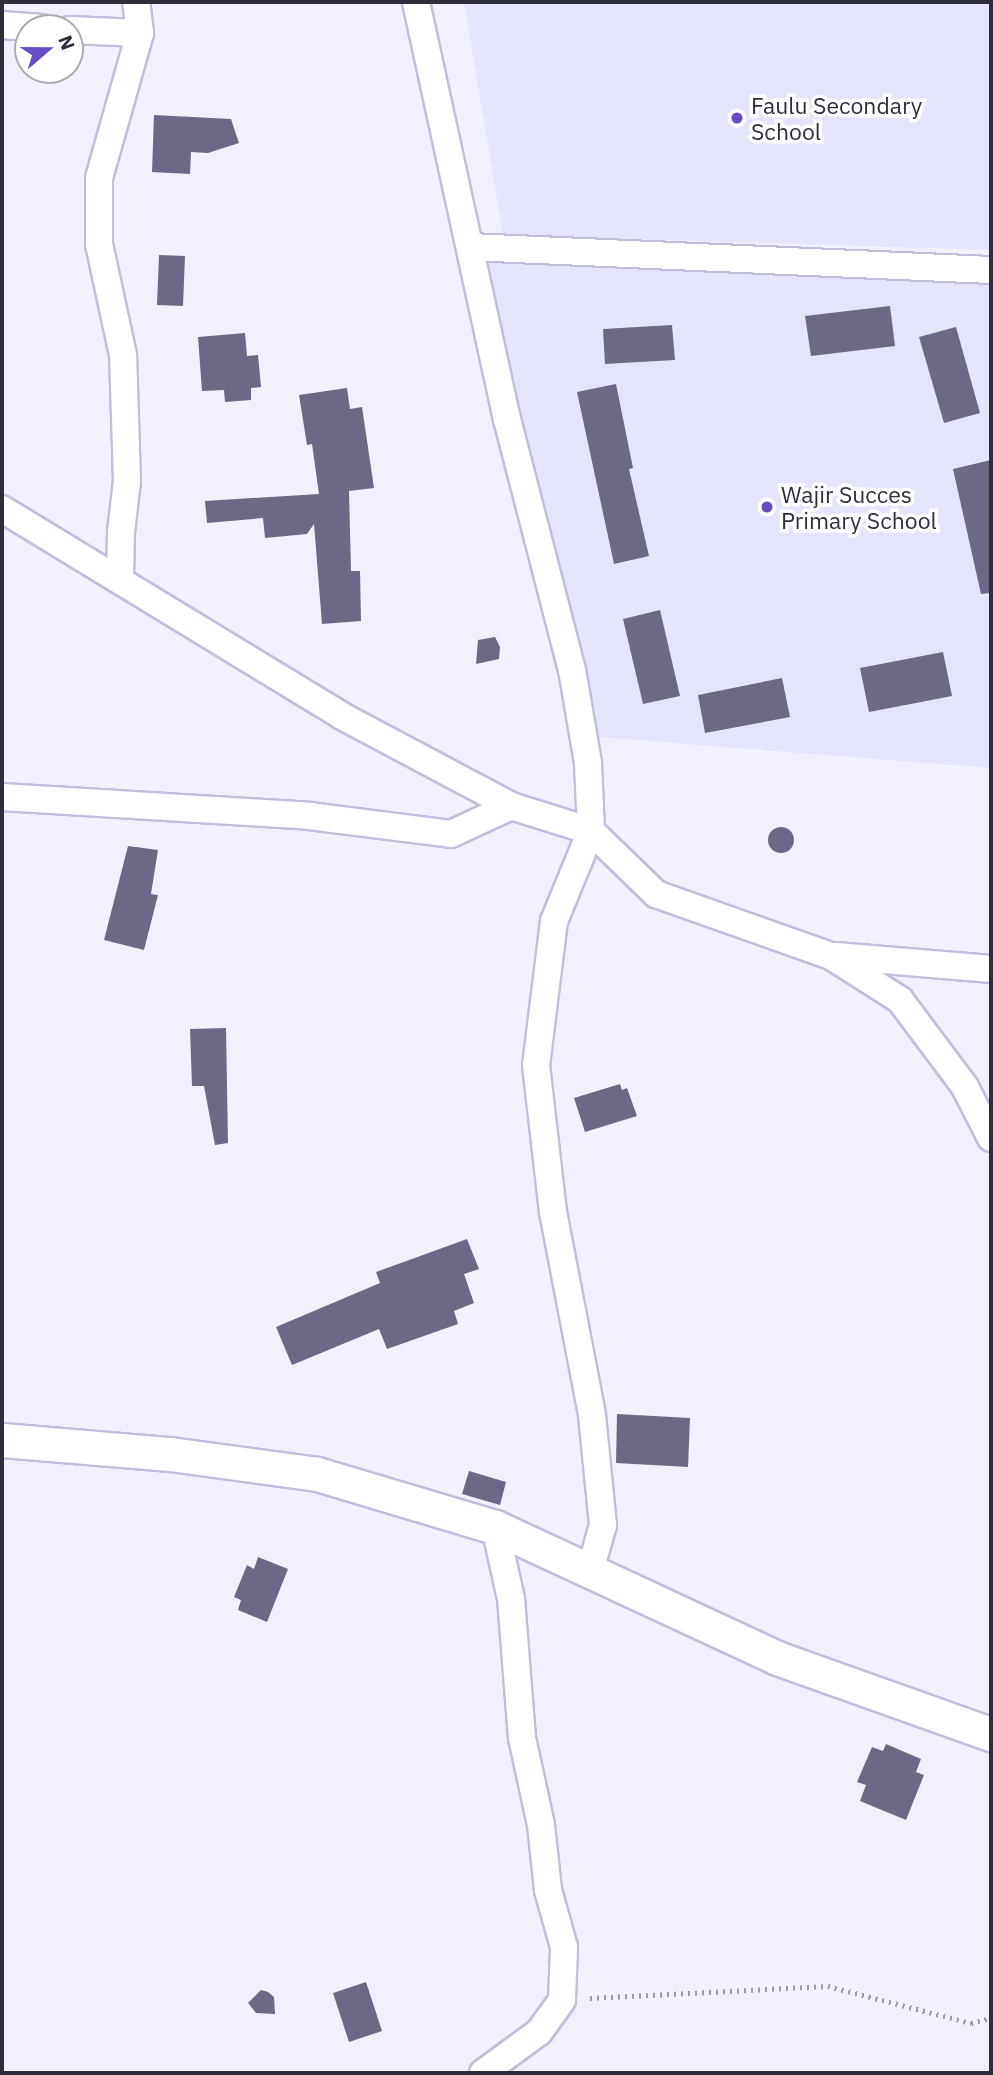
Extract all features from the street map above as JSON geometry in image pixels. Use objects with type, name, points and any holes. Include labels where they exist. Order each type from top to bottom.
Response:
[{"type":"street","points":[[120,580],[121,532],[127,481],[123,355],[99,244],[99,178],[141,33],[136,2]]},
{"type":"street","points":[[416,2],[507,419],[572,670],[588,763],[591,831],[554,921],[536,1065],[553,1212],[592,1416],[603,1525],[590,1571]]},
{"type":"street","points":[[84,31],[141,33]]},
{"type":"street","points":[[470,247],[991,271]]},
{"type":"street","points":[[2,509],[342,716],[511,806],[591,831],[656,894],[831,956],[900,1000],[965,1087],[991,1138]]},
{"type":"street","points":[[2,797],[309,816],[452,834],[511,806]]},
{"type":"street","points":[[831,956],[991,969]]},
{"type":"street","points":[[2,1440],[170,1454],[317,1474],[495,1527],[777,1658],[991,1734]]},
{"type":"street","points":[[483,2073],[539,2032],[562,2000],[564,1947],[548,1890],[541,1825],[522,1738],[511,1599],[495,1527]]},
{"type":"path","points":[[562,2000],[828,1986],[971,2023],[991,2018]]},
{"type":"shaded area","name":"Faulu Secondary School","points":[[464,2],[991,2],[991,250],[503,235]]},
{"type":"shaded area","name":"Wajir Succes Primary School","points":[[479,253],[991,277],[991,768],[599,737]]},
{"type":"building","points":[[154,115],[231,119],[239,143],[208,153],[191,152],[190,174],[152,172]]},
{"type":"building","points":[[159,255],[185,256],[183,306],[157,305]]},
{"type":"building","points":[[890,306],[895,346],[811,356],[805,316]]},
{"type":"building","points":[[672,325],[675,360],[605,364],[603,329]]},
{"type":"building","points":[[956,327],[980,413],[944,423],[919,337]]},
{"type":"building","points":[[245,333],[247,356],[258,355],[261,387],[251,388],[251,400],[225,402],[224,390],[202,391],[198,337]]},
{"type":"building","points":[[616,384],[633,468],[629,469],[649,556],[614,564],[577,392]]},
{"type":"building","points":[[347,388],[350,409],[362,407],[374,488],[349,491],[351,571],[360,571],[361,621],[322,624],[314,524],[307,534],[265,538],[263,518],[207,523],[205,501],[319,494],[312,444],[307,445],[299,395]]},
{"type":"building","points":[[991,460],[991,593],[981,594],[953,469]]},
{"type":"building","points":[[660,610],[680,696],[643,704],[623,619]]},
{"type":"building","points":[[495,637],[500,647],[499,659],[476,664],[478,640]]},
{"type":"building","points":[[943,652],[952,696],[869,712],[860,668]]},
{"type":"building","points":[[782,678],[790,717],[705,733],[698,695]]},
{"type":"building","points":[[781,827],[790,831],[794,840],[790,849],[781,853],[772,849],[768,840],[772,831]]},
{"type":"building","points":[[128,846],[158,850],[151,894],[158,895],[144,950],[104,940]]},
{"type":"building","points":[[226,1028],[228,1143],[215,1145],[204,1086],[192,1086],[190,1029]]},
{"type":"building","points":[[620,1084],[622,1090],[627,1088],[637,1116],[585,1132],[574,1098]]},
{"type":"building","points":[[467,1239],[479,1269],[464,1274],[474,1303],[454,1311],[458,1324],[387,1349],[379,1329],[292,1365],[276,1327],[380,1283],[376,1272]]},
{"type":"building","points":[[617,1414],[690,1418],[688,1467],[616,1463]]},
{"type":"building","points":[[469,1471],[506,1482],[500,1505],[462,1494]]},
{"type":"building","points":[[258,1557],[288,1569],[267,1622],[238,1610],[241,1600],[234,1597],[247,1565],[254,1569]]},
{"type":"building","points":[[886,1744],[921,1759],[916,1772],[924,1775],[906,1820],[860,1801],[866,1785],[857,1782],[872,1747],[883,1751]]},
{"type":"building","points":[[366,1982],[382,2031],[349,2042],[333,1993]]},
{"type":"building","points":[[261,1990],[274,1997],[275,2014],[256,2013],[248,2003]]},
{"type":"place","name":"Faulu Secondary School","points":[[737,118]]},
{"type":"place","name":"Wajir Succes Primary School","points":[[767,507]]}]
